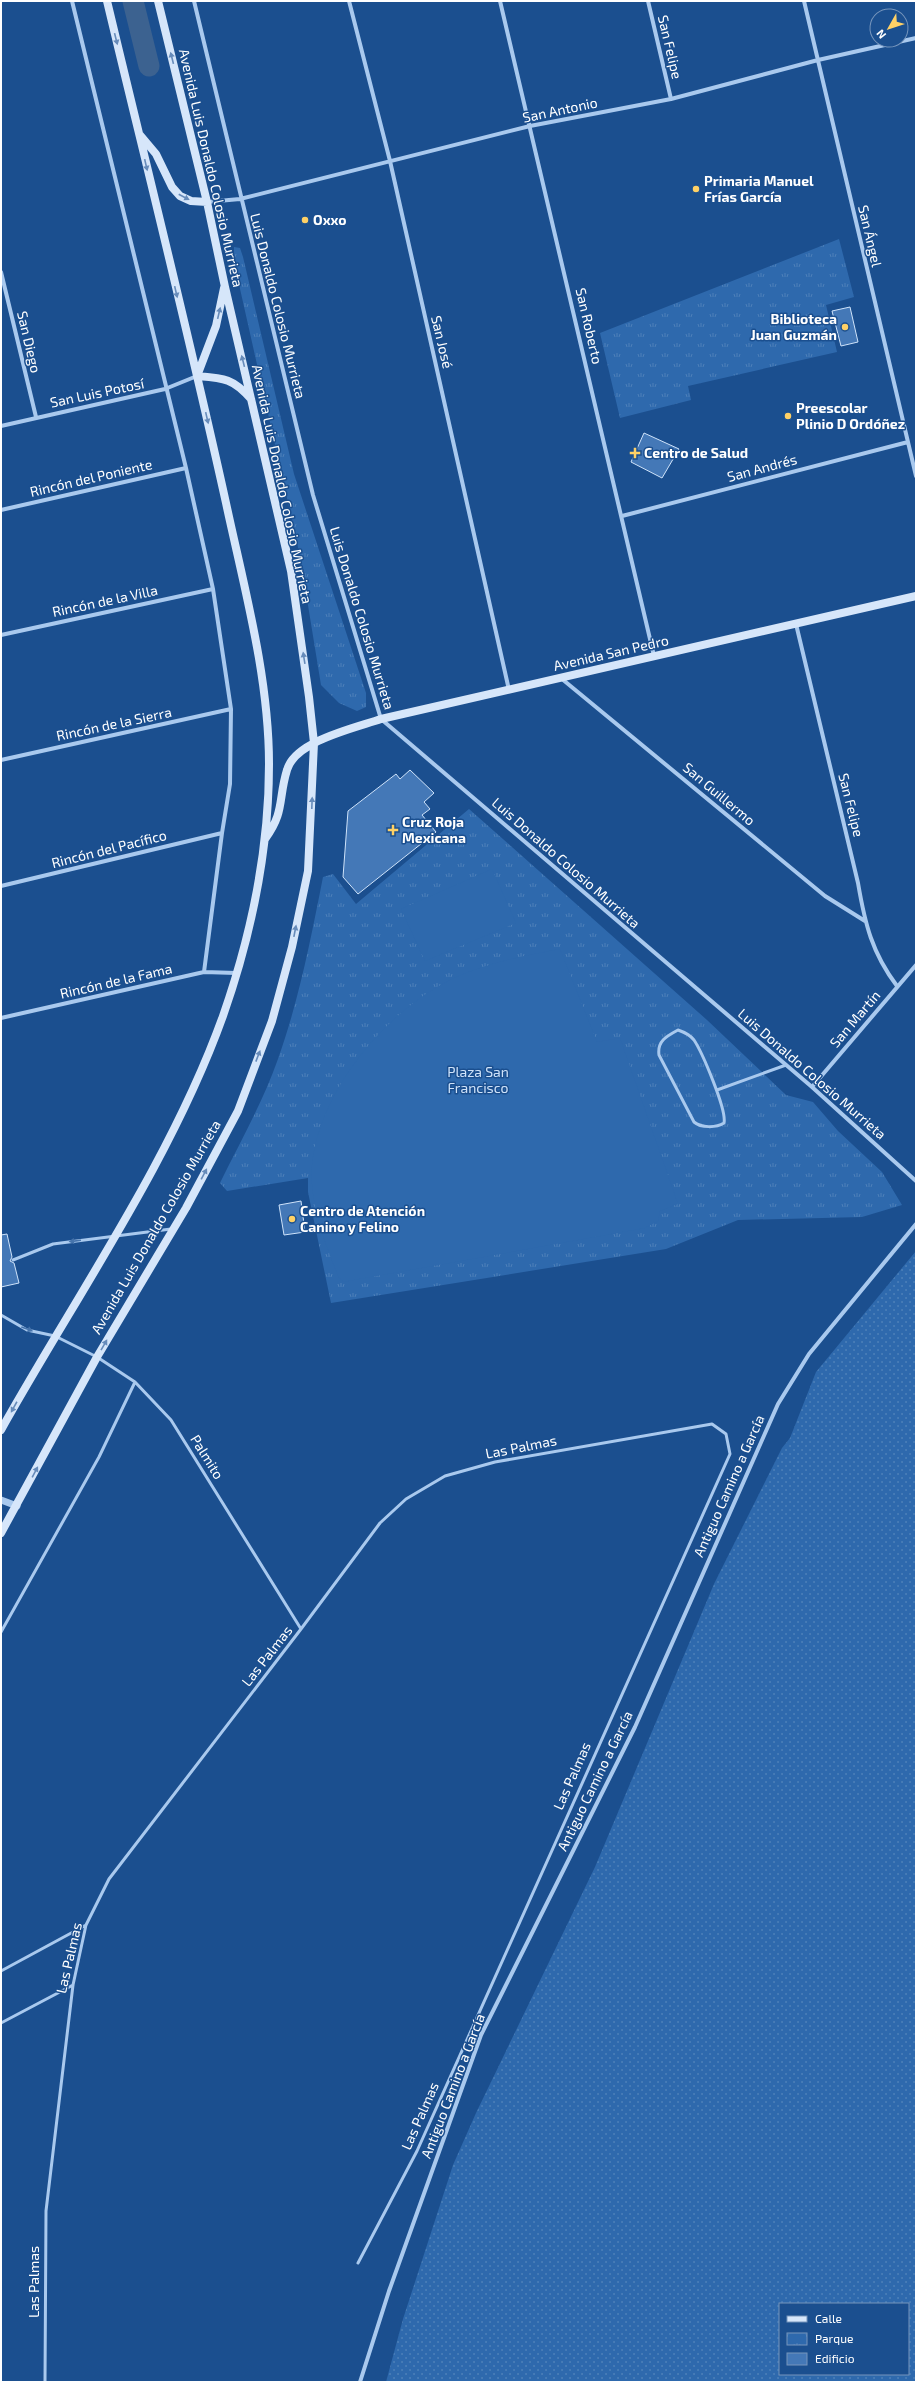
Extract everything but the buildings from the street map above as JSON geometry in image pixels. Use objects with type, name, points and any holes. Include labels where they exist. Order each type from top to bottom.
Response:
[{"type":"main road","points":[[1,1430],[159,1158],[182,1111],[220,1024],[236,973],[250,920],[264,840],[269,762],[265,694],[241,573],[197,376],[107,1]]},
{"type":"main road","name":"Avenida Luis Donaldo Colosio Murrieta","points":[[1,1533],[97,1357],[172,1229],[186,1208],[238,1111],[272,1021],[292,947],[308,871],[314,743],[309,697],[290,571],[207,202],[158,1]]},
{"type":"main road","points":[[138,132],[156,154],[172,187],[180,196],[190,201],[207,202]]},
{"type":"main road","points":[[197,376],[216,326],[225,287]]},
{"type":"main road","points":[[197,376],[228,379],[241,388],[252,399]]},
{"type":"main road","name":"Avenida San Pedro","points":[[264,840],[274,827],[280,812],[287,770],[290,762],[314,743],[381,719],[562,679],[654,656],[916,596]]},
{"type":"street","points":[[72,1],[186,468],[213,588],[231,710],[230,784],[222,833],[204,972]]},
{"type":"street","name":"Luis Donaldo Colosio Murrieta","points":[[194,1],[240,198],[313,495],[381,719],[812,1087],[916,1181]]},
{"type":"street","name":"San José","points":[[349,1],[390,161],[509,690]]},
{"type":"street","name":"San Roberto","points":[[500,1],[654,656]]},
{"type":"street","name":"San Felipe","points":[[648,1],[671,99]]},
{"type":"street","name":"San Ángel","points":[[804,1],[916,476]]},
{"type":"street","name":"San Antonio","points":[[207,202],[240,198],[530,126],[671,99],[818,60],[916,38]]},
{"type":"street","name":"San Diego","points":[[1,272],[36,417]]},
{"type":"street","name":"San Luis Potosí","points":[[1,426],[166,389],[197,376]]},
{"type":"street","name":"San Andrés","points":[[622,516],[908,442]]},
{"type":"street","name":"Rincón del Poniente","points":[[1,510],[186,468]]},
{"type":"street","name":"Rincón de la Villa","points":[[1,635],[213,588]]},
{"type":"street","name":"San Felipe","points":[[796,624],[858,883],[865,921],[881,965],[897,986]]},
{"type":"street","name":"San Guillermo","points":[[562,679],[825,896],[865,921]]},
{"type":"street","name":"Rincón de la Sierra","points":[[1,760],[231,710]]},
{"type":"street","name":"Rincón del Pacífico","points":[[1,886],[222,833]]},
{"type":"street","name":"San Martín","points":[[812,1087],[916,965]]},
{"type":"street","name":"Rincón de la Fama","points":[[1,1018],[204,972],[236,973]]},
{"type":"street","name":"Antiguo Camino a García","points":[[360,2382],[389,2291],[481,2035],[635,1727],[778,1404],[809,1354],[916,1224]]},
{"type":"street","points":[[1,1500],[17,1506]]},
{"type":"lane","points":[[678,1030],[693,1039],[717,1090],[726,1117],[724,1123],[719,1126],[698,1126],[694,1122],[659,1055],[658,1048],[663,1039],[678,1030]]},
{"type":"lane","points":[[717,1090],[786,1065]]},
{"type":"lane","points":[[13,1260],[53,1244],[172,1229]]},
{"type":"lane","name":"Palmito","points":[[1,1315],[27,1330],[55,1336],[97,1357],[135,1382],[171,1420],[301,1629]]},
{"type":"lane","points":[[1,1632],[99,1457],[135,1382]]},
{"type":"lane","name":"Las Palmas","points":[[45,2382],[46,2211],[72,1985],[86,1925],[109,1879],[301,1629],[380,1523],[406,1499],[445,1476],[495,1462],[712,1424],[726,1434],[730,1454],[417,2151],[358,2263]]},
{"type":"lane","points":[[1,1971],[86,1925]]},
{"type":"lane","points":[[1,2023],[72,1985]]},
{"type":"green space","points":[[839,239],[854,297],[826,305],[837,352],[688,386],[691,400],[620,418],[600,333]]},
{"type":"green space","points":[[234,247],[240,248],[243,257],[294,474],[366,693],[366,707],[357,711],[339,703],[321,685],[300,556],[234,262]]},
{"type":"green space","name":"Plaza San Francisco","points":[[469,809],[707,1020],[786,1095],[813,1102],[838,1131],[882,1172],[902,1205],[862,1217],[738,1220],[666,1249],[331,1303],[308,1192],[308,1178],[227,1191],[220,1183],[258,1106],[278,1059],[298,992],[323,877],[333,874],[356,904]]},
{"type":"green space","points":[[492,869],[516,923],[425,961],[401,909]]},
{"type":"green space","points":[[560,949],[597,1042],[620,1038],[678,1204],[660,1211],[658,1221],[645,1228],[343,1282],[338,1276],[328,1250],[315,1208],[312,1165],[318,1136],[328,1107],[344,1079],[363,1052],[385,1028],[409,1006],[435,988],[461,975],[485,966],[522,956]]},
{"type":"green space","points":[[916,1251],[916,2382],[386,2382],[403,2319],[453,2165],[476,2113],[595,1867],[714,1584],[782,1448],[790,1438],[816,1372]]},
{"type":"waterway","points":[[133,1],[149,66]]},
{"type":"place","name":"Primaria Manuel Frías García","points":[[696,189]]},
{"type":"place","name":"Oxxo","points":[[305,220]]},
{"type":"place","name":"Biblioteca Juan Guzmán","points":[[845,327]]},
{"type":"place","name":"Preescolar Plinio D Ordóñez","points":[[788,416]]},
{"type":"place","name":"Centro de Salud","points":[[635,453]]},
{"type":"place","name":"Cruz Roja Mexicana","points":[[393,830]]},
{"type":"place","name":"Centro de Atención Canino y Felino","points":[[292,1219]]}]
